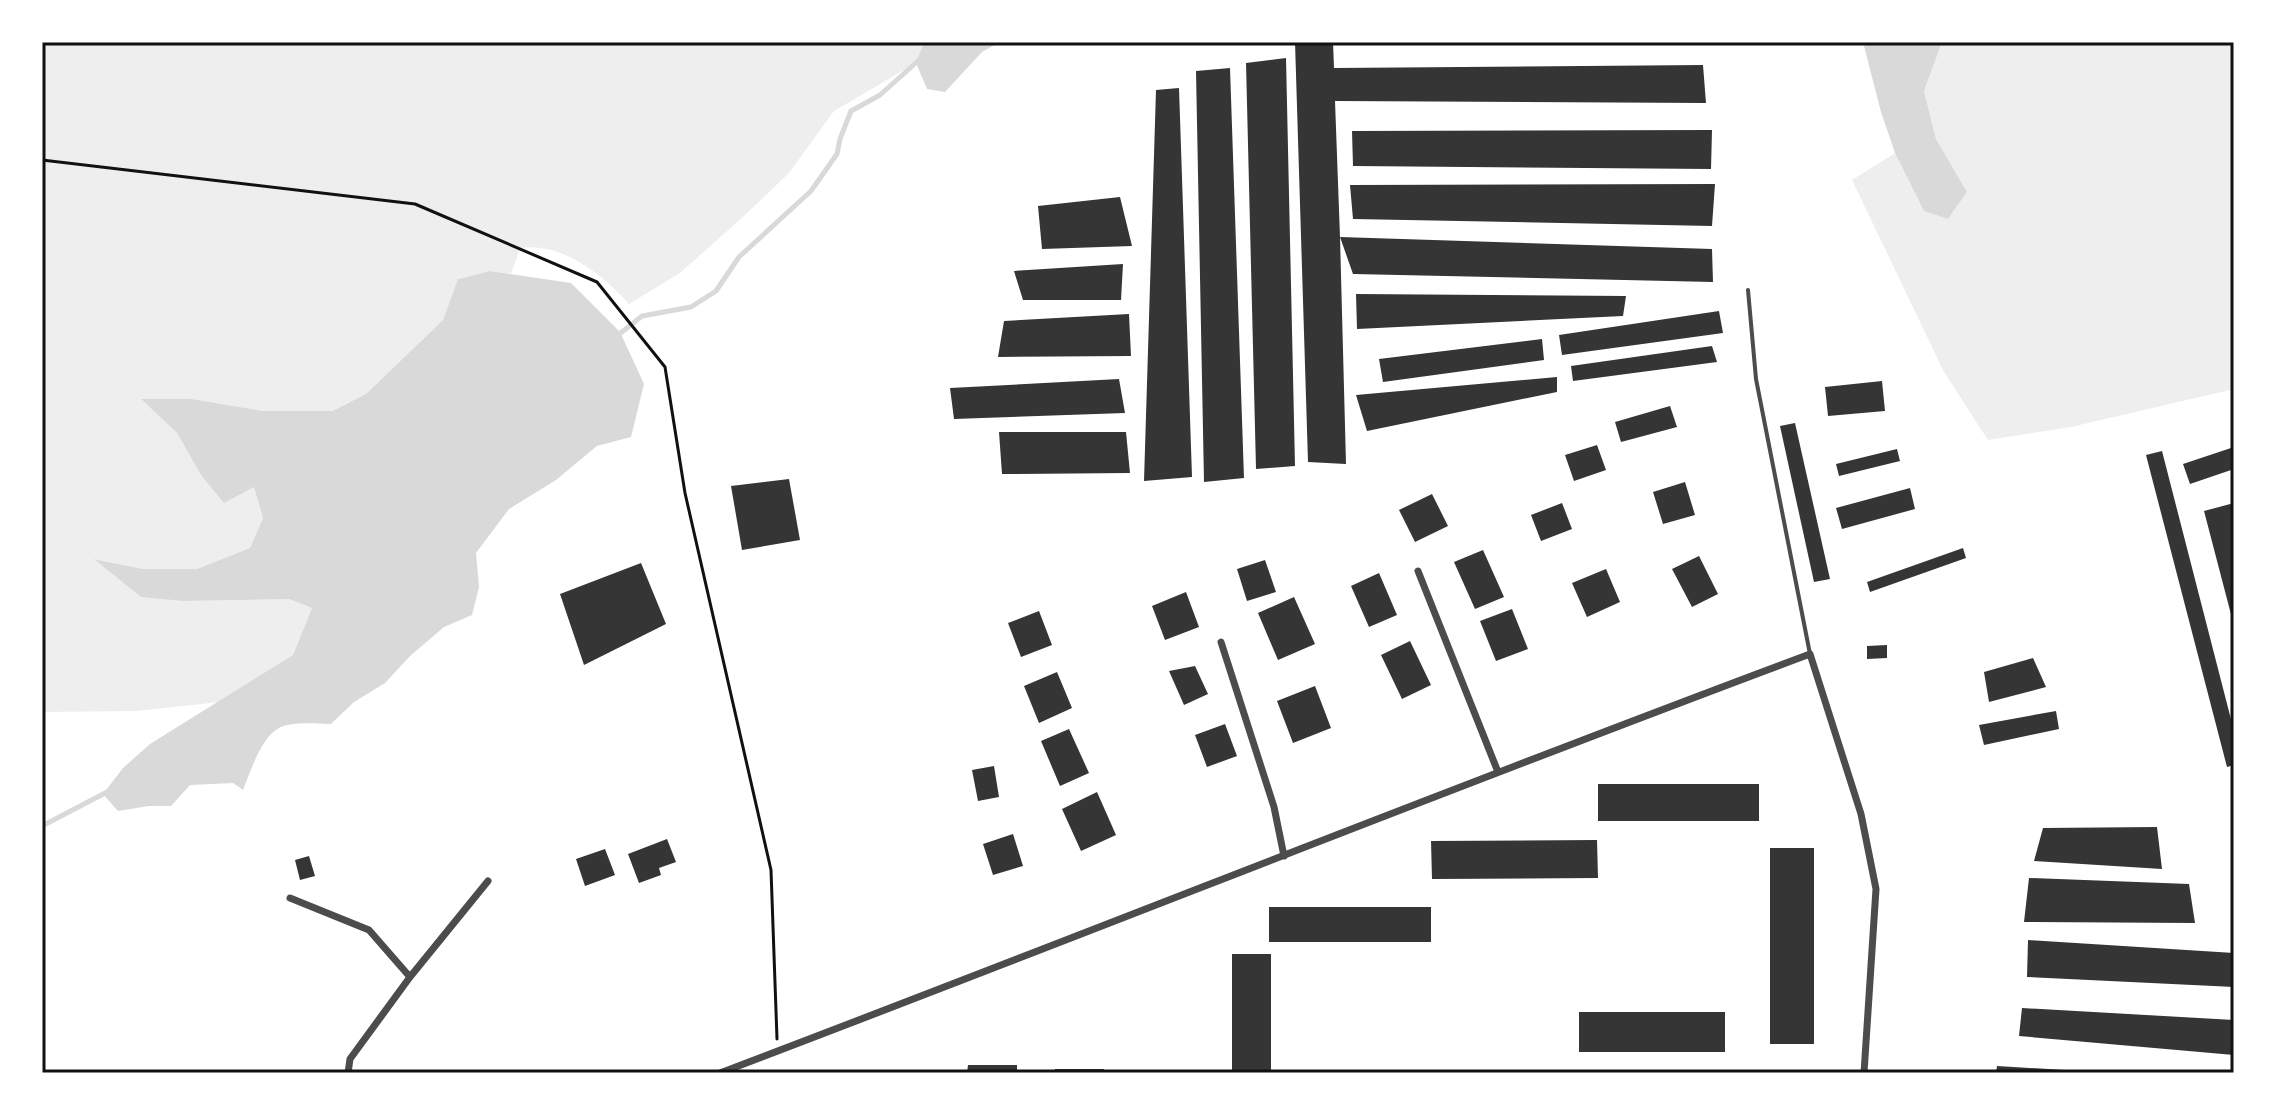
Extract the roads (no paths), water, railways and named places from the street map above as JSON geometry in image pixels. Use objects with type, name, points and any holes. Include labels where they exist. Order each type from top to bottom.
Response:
[{"type":"street","points":[[1418,571],[1498,772]]},
{"type":"street","points":[[1221,642],[1274,807],[1284,856]]},
{"type":"street","points":[[720,1073],[1810,654],[1861,814],[1876,889],[1864,1073]]},
{"type":"street","points":[[348,1073],[350,1059],[410,977],[488,881]]},
{"type":"street","points":[[290,898],[369,930],[410,977]]},
{"type":"lane","points":[[1748,290],[1756,379],[1810,654]]},
{"type":"waterway","points":[[617,336],[642,316],[691,307],[716,291],[739,257],[811,191],[837,154],[851,111],[880,95],[919,60]]},
{"type":"waterway","points":[[42,826],[109,791]]}]
